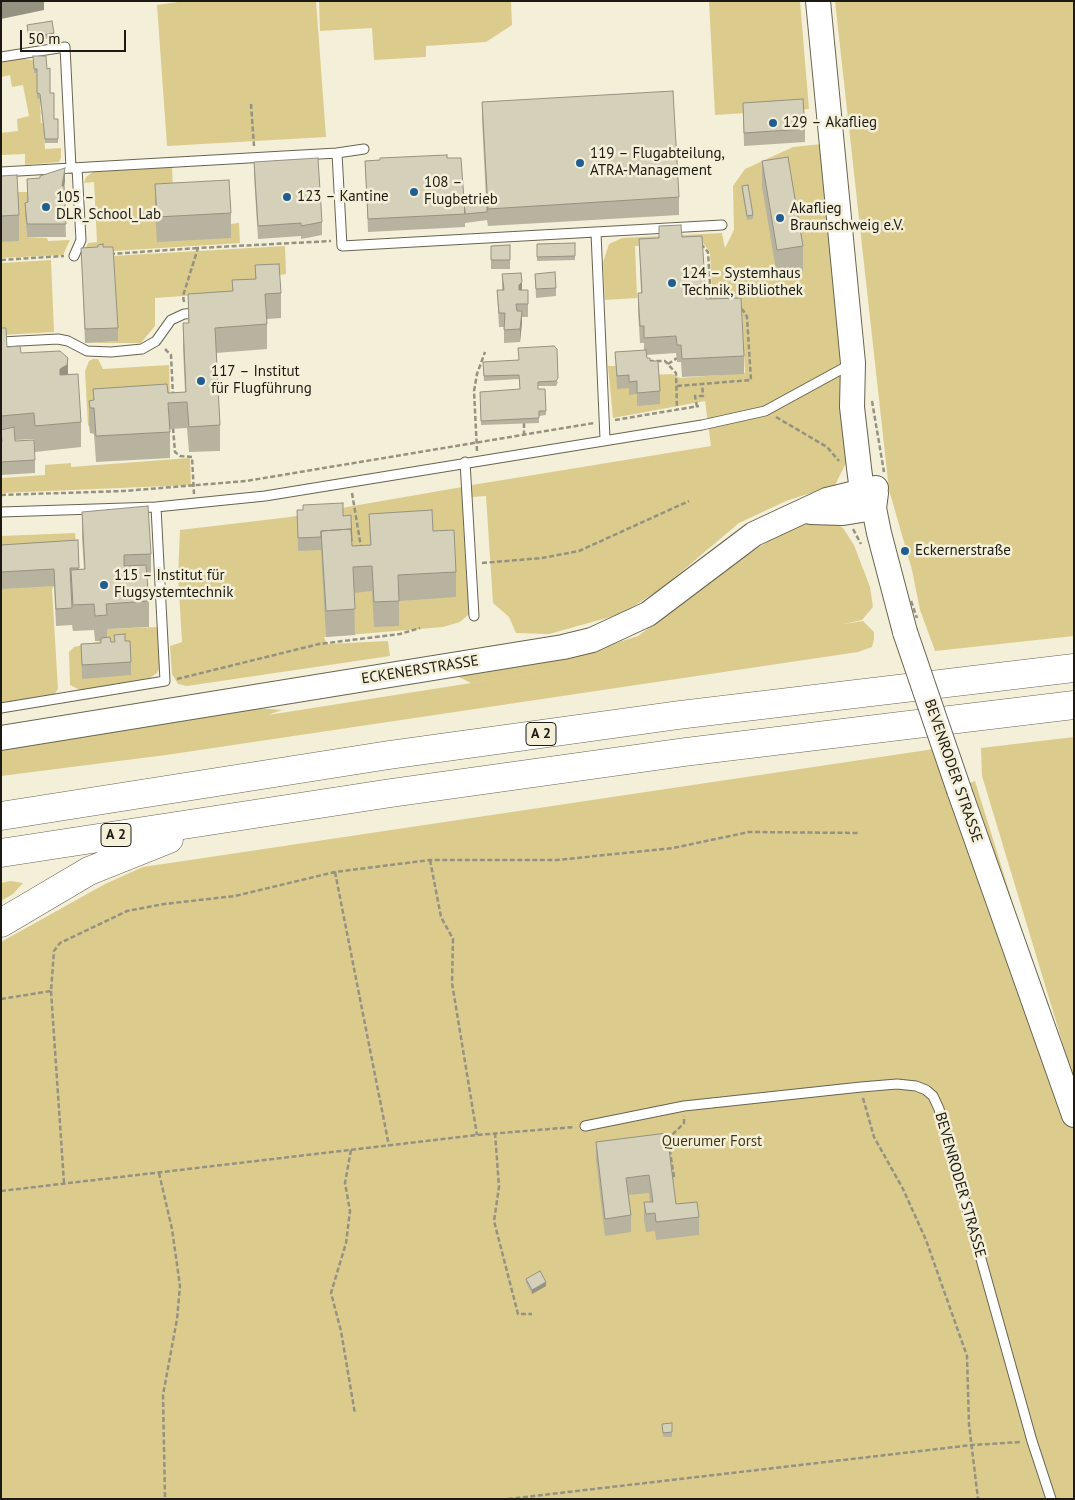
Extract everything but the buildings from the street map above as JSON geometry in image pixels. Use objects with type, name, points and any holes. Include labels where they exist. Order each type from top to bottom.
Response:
[{"type":"highway","name":"A 2","points":[[1,816],[388,756],[670,716],[1074,668]]},
{"type":"highway","name":"A 2","points":[[1,853],[231,817],[685,752],[1074,705]]},
{"type":"highway","points":[[1,923],[90,871],[123,856],[231,817]]},
{"type":"main road","name":"BEVENRODER STRASSE","points":[[818,1],[853,363],[863,404],[871,496],[905,632],[1074,1115]]},
{"type":"main road","name":"ECKENERSTRASSE","points":[[1,738],[563,647],[592,640],[648,614],[754,534],[780,520],[803,512],[843,513],[871,496]]},
{"type":"lane","points":[[1,57],[65,47],[81,240],[74,256]]},
{"type":"lane","points":[[1,172],[337,153],[364,149]]},
{"type":"lane","points":[[337,153],[342,246],[722,225]]},
{"type":"lane","points":[[596,233],[605,439]]},
{"type":"lane","points":[[1,342],[58,339],[68,341],[87,351],[111,352],[142,349],[156,341],[171,320],[184,314],[214,312]]},
{"type":"lane","points":[[1,512],[195,504],[351,482],[605,439],[702,425],[765,411],[853,363]]},
{"type":"lane","points":[[466,462],[474,616]]},
{"type":"lane","points":[[1,708],[165,681],[156,507]]},
{"type":"lane","name":"BEVENRODER STRASSE","points":[[585,1126],[684,1106],[860,1087],[897,1084],[916,1086],[926,1090],[933,1096],[939,1109],[1032,1441],[1051,1499]]},
{"type":"path","points":[[251,104],[255,157]]},
{"type":"path","points":[[1,260],[342,240]]},
{"type":"path","points":[[695,244],[700,243],[708,252],[711,304]]},
{"type":"path","points":[[184,314],[184,296],[198,248]]},
{"type":"path","points":[[677,386],[751,380],[747,317],[742,310],[735,311]]},
{"type":"path","points":[[156,341],[171,355],[174,400]]},
{"type":"path","points":[[477,460],[474,391],[477,374],[485,352]]},
{"type":"path","points":[[668,364],[676,358]]},
{"type":"path","points":[[647,361],[658,360],[668,364],[676,373],[677,409]]},
{"type":"path","points":[[654,366],[658,360]]},
{"type":"path","points":[[1,495],[194,487],[278,477],[698,406],[696,396],[703,396],[702,384]]},
{"type":"path","points":[[765,411],[827,447],[840,462]]},
{"type":"path","points":[[524,423],[524,434]]},
{"type":"path","points":[[173,428],[175,452],[180,456],[192,457],[195,504]]},
{"type":"path","points":[[351,482],[362,552]]},
{"type":"path","points":[[471,564],[542,558],[579,551],[689,501]]},
{"type":"path","points":[[851,527],[864,549]]},
{"type":"path","points":[[165,681],[319,644],[400,634],[420,628]]},
{"type":"path","points":[[64,1183],[51,991],[54,951],[60,943],[127,911],[164,904],[235,896],[335,872],[430,860],[558,860],[673,848],[749,832],[859,833]]},
{"type":"path","points":[[430,860],[441,917],[453,939],[452,983],[477,1135]]},
{"type":"path","points":[[335,872],[389,1146]]},
{"type":"path","points":[[1,999],[51,991]]},
{"type":"path","points":[[860,1087],[874,1137],[903,1189],[926,1240],[967,1356],[973,1470],[978,1499]]},
{"type":"path","points":[[674,1177],[668,1138],[684,1123],[684,1106]]},
{"type":"path","points":[[1,1191],[477,1135],[585,1126]]},
{"type":"path","points":[[495,1134],[499,1187],[494,1221],[518,1314],[532,1314]]},
{"type":"path","points":[[351,1150],[345,1183],[350,1211],[346,1243],[331,1292],[341,1331],[355,1414]]},
{"type":"path","points":[[159,1173],[172,1229],[180,1286],[177,1319],[163,1395],[165,1499]]},
{"type":"path","points":[[508,1499],[972,1446],[1032,1441]]},
{"type":"green space","points":[[185,1],[316,1],[326,137],[167,146],[157,5]]},
{"type":"green space","points":[[319,1],[511,1],[512,25],[486,42],[426,46],[426,57],[374,60],[372,28],[320,31]]},
{"type":"green space","points":[[709,1],[800,1],[809,109],[715,115]]},
{"type":"green space","points":[[835,1],[1074,1],[1074,636],[935,651],[920,610],[912,570],[889,490]]},
{"type":"green space","points":[[14,58],[33,60],[34,73],[37,73],[41,123],[44,124],[45,149],[61,148],[59,162],[25,165],[25,154],[1,155],[1,133],[18,131],[17,119],[29,116],[23,85],[12,87],[10,75],[1,77],[1,60]]},
{"type":"green space","points":[[822,144],[848,404],[847,461],[835,485],[786,501],[739,523],[661,589],[621,614],[549,634],[516,633],[509,617],[493,603],[486,496],[472,497],[472,485],[711,446],[705,401],[613,418],[608,366],[615,366],[647,375],[672,374],[680,378],[745,373],[742,315],[738,309],[713,310],[710,252],[703,243],[635,246],[637,298],[605,300],[603,262],[609,244],[622,238],[722,233],[725,248],[734,230],[733,186],[745,169],[793,147]]},
{"type":"green space","points":[[172,167],[174,208],[230,224],[239,223],[240,243],[83,253],[88,243],[97,242],[94,182],[84,183],[86,177],[93,172]]},
{"type":"green space","points":[[17,192],[27,192],[28,215],[25,216],[27,237],[47,238],[48,241],[70,240],[63,255],[1,258],[1,242],[19,240]]},
{"type":"green space","points":[[285,246],[286,274],[271,276],[239,292],[155,298],[155,326],[141,343],[85,343],[117,341],[112,256]]},
{"type":"green space","points":[[51,260],[54,332],[1,335],[1,263]]},
{"type":"green space","points":[[98,359],[103,369],[169,365],[170,401],[88,426],[85,371],[89,361]]},
{"type":"green space","points":[[190,458],[191,485],[1,493],[1,478],[45,475],[45,465],[71,463],[71,467]]},
{"type":"green space","points":[[462,487],[469,614],[460,622],[443,627],[324,637],[327,644],[388,641],[390,656],[187,686],[178,684],[172,674],[170,646],[182,642],[178,576],[180,530],[290,517]]},
{"type":"green space","points":[[830,519],[843,528],[854,545],[870,587],[873,607],[862,620],[843,624],[863,621],[874,632],[872,647],[858,652],[166,755],[1,776],[1,750],[214,714],[257,708],[282,710],[268,715],[643,656],[471,683],[459,677],[469,669],[600,648],[638,636],[744,557],[790,527],[807,521]]},
{"type":"green space","points":[[75,533],[78,558],[52,589],[58,689],[53,696],[1,704],[1,536]]},
{"type":"green space","points":[[160,627],[160,666],[157,673],[147,680],[82,691],[70,685],[69,652],[74,647],[106,640],[106,629]]},
{"type":"green space","points":[[1074,737],[1074,1081],[982,776],[981,748]]},
{"type":"green space","name":"Querumer Forst","points":[[934,749],[949,790],[975,781],[1074,1101],[1074,1499],[1,1499],[1,942],[105,884],[143,867]]},
{"type":"green space","points":[[10,881],[23,883],[13,894],[1,901],[1,883]]},
{"type":"place","name":"129 – Akaflieg","points":[[773,123]]},
{"type":"place","name":"119 – Flugabteilung, ATRA-Management","points":[[580,163]]},
{"type":"place","name":"108 – Flugbetrieb","points":[[414,192]]},
{"type":"place","name":"123 – Kantine","points":[[287,197]]},
{"type":"place","name":"105 – DLR_School_Lab","points":[[46,207]]},
{"type":"place","name":"Akaflieg Braunschweig e.V.","points":[[780,218]]},
{"type":"place","name":"124 – Systemhaus Technik, Bibliothek","points":[[672,283]]},
{"type":"place","name":"117 – Institut für Flugführung","points":[[201,381]]},
{"type":"place","name":"Eckernerstraße","points":[[905,551]]},
{"type":"place","name":"115 – Institut für Flugsystemtechnik","points":[[104,585]]}]
